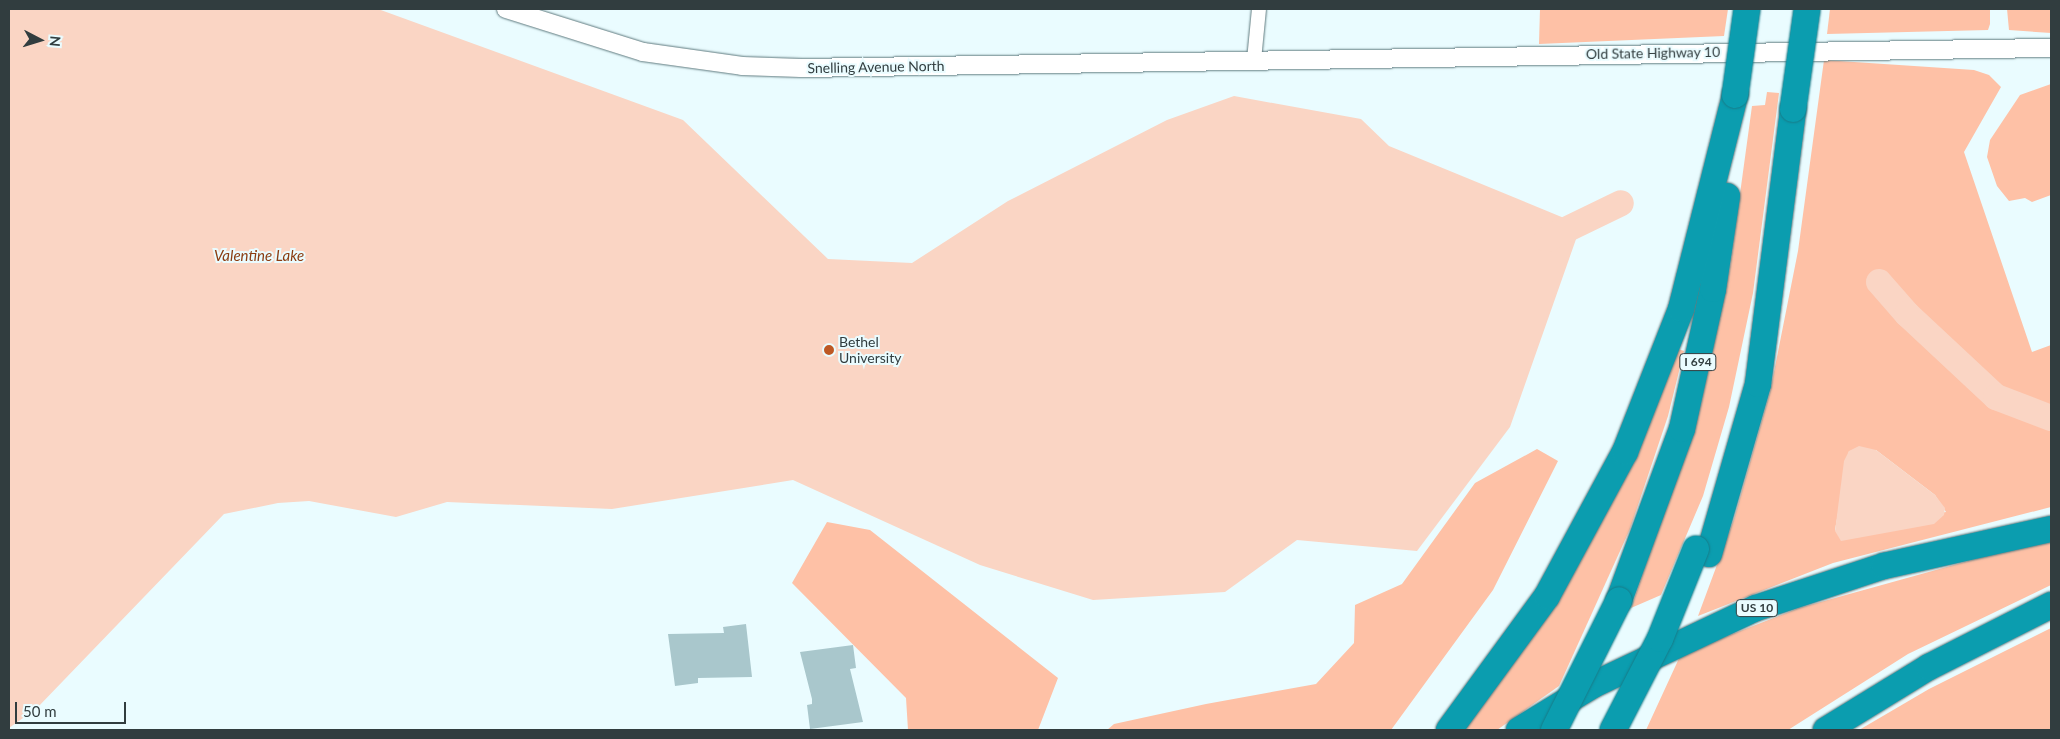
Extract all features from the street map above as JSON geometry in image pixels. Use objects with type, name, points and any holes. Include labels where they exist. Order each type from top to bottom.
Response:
[{"type":"highway","name":"I 694","points":[[1554,730],[1620,600],[1662,488],[1699,360],[1724,218],[1733,104],[1747,9]]},
{"type":"highway","points":[[1633,730],[1667,663],[1758,384],[1807,9]]},
{"type":"highway","points":[[1449,730],[1547,596],[1625,452],[1681,309],[1733,104]]},
{"type":"highway","name":"US 10","points":[[1519,730],[1593,685],[1756,608],[1884,566],[2051,529]]},
{"type":"highway","points":[[1614,730],[1703,552]]},
{"type":"highway","points":[[1826,730],[1929,667],[2051,605]]},
{"type":"street","name":"Snelling Avenue North","points":[[506,9],[643,52],[742,66],[1254,60]]},
{"type":"street","points":[[1254,60],[1259,9]]},
{"type":"street","name":"Old State Highway 10","points":[[1254,60],[2051,48]]},
{"type":"shaded area","points":[[1540,9],[1728,9],[1724,36],[1539,44]]},
{"type":"shaded area","points":[[1830,9],[1990,9],[1990,24],[1988,30],[1827,34]]},
{"type":"shaded area","points":[[2007,9],[2051,9],[2051,33],[2009,30]]},
{"type":"shaded area","points":[[1824,60],[1974,70],[1989,75],[2001,87],[1964,152],[2032,352],[2051,345],[2051,507],[1833,563],[1698,616],[1734,519],[1770,392],[1798,251]],"holes":[[[1876,450],[1935,495],[1946,512],[1835,530],[1849,451]]]},
{"type":"shaded area","points":[[2051,84],[2051,195],[2032,202],[2025,198],[2009,201],[1997,186],[1987,157],[1990,140],[2020,95]]},
{"type":"shaded area","points":[[1767,92],[1779,93],[1753,293],[1729,407],[1703,496],[1661,595],[1631,608],[1701,404],[1730,267],[1752,106],[1765,105]]},
{"type":"shaded area","points":[[1678,349],[1684,351],[1668,416],[1630,529],[1559,686],[1497,730],[1460,730]]},
{"type":"shaded area","points":[[1537,449],[1558,461],[1493,590],[1391,730],[1107,730],[1114,724],[1206,704],[1316,684],[1354,643],[1355,605],[1402,584],[1475,483]]},
{"type":"shaded area","points":[[827,522],[870,530],[1058,678],[1038,730],[908,730],[906,698],[792,583]]},
{"type":"shaded area","points":[[2051,538],[2051,585],[1908,654],[1788,730],[1646,730],[1681,654],[1799,608]]},
{"type":"shaded area","points":[[2051,628],[2051,730],[1859,730],[1929,689]]},
{"type":"water","name":"Valentine Lake","points":[[9,9],[378,9],[683,120],[828,259],[912,263],[1008,201],[1167,120],[1234,96],[1361,119],[1389,146],[1581,225],[1510,427],[1417,551],[1297,540],[1225,592],[1093,600],[980,565],[793,480],[612,509],[447,502],[396,517],[309,501],[278,503],[224,514],[37,708],[9,728]]},
{"type":"water","points":[[1859,446],[1876,450],[1935,495],[1945,508],[1944,515],[1934,524],[1841,541],[1835,531],[1844,461],[1849,451]]},
{"type":"building","points":[[746,624],[752,677],[698,678],[698,683],[675,686],[668,634],[724,633],[723,627]]},
{"type":"building","points":[[853,645],[856,668],[850,669],[863,722],[810,729],[807,705],[812,704],[812,699],[800,652]]},
{"type":"waterway","points":[[1547,239],[1621,203]]},
{"type":"waterway","points":[[1879,282],[1907,314],[1996,397],[2051,418]]},
{"type":"place","name":"Bethel University","points":[[829,350]]}]
